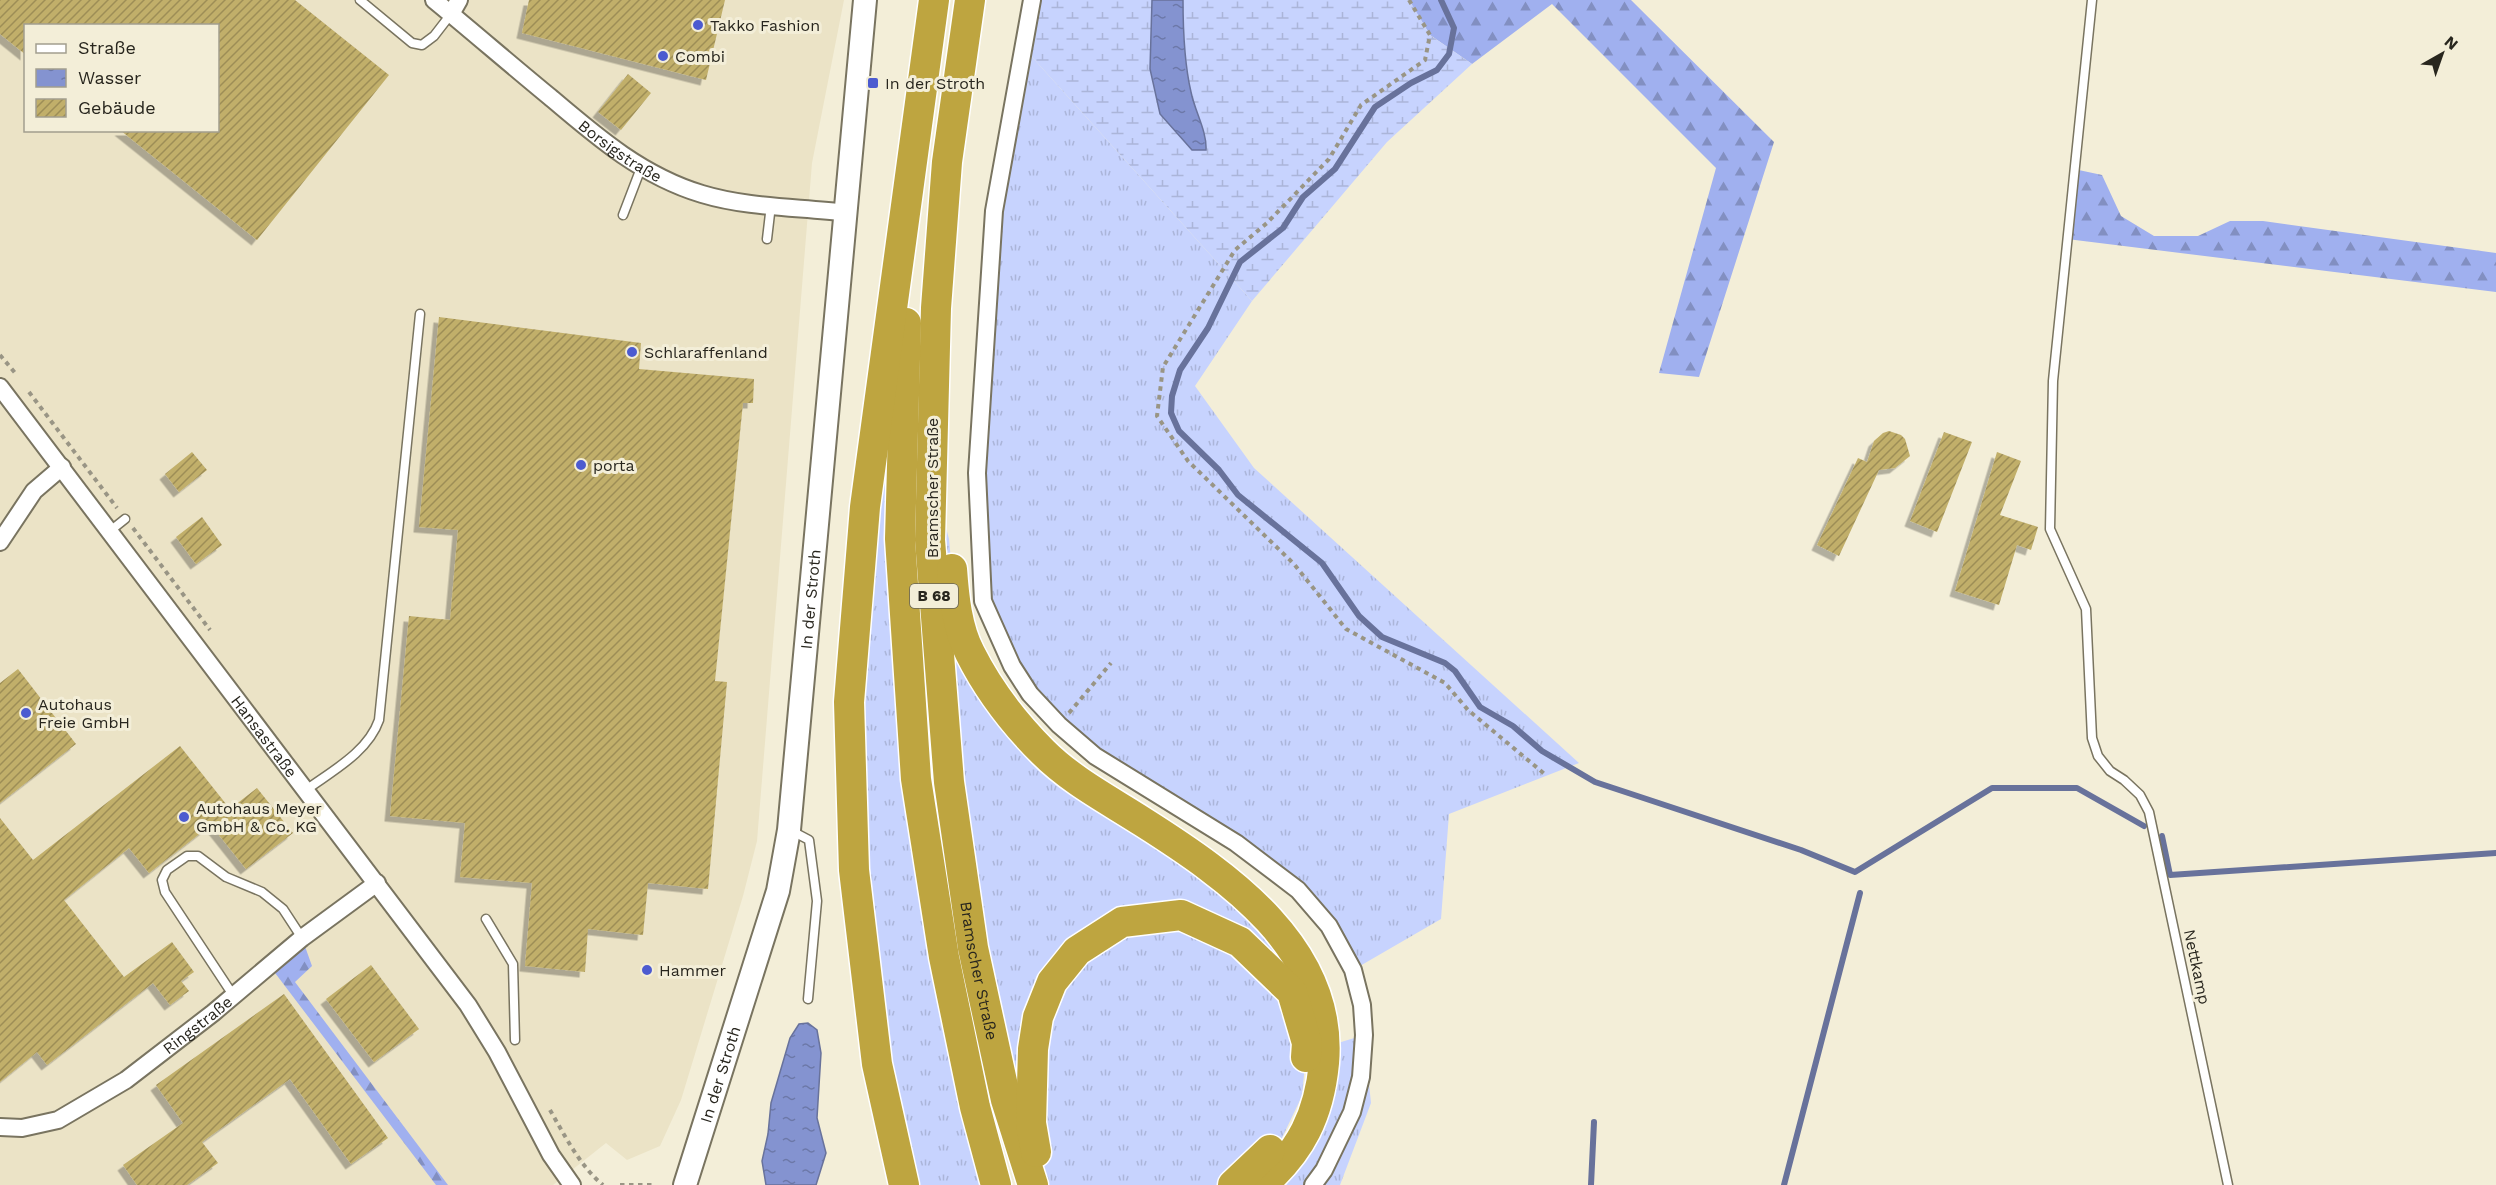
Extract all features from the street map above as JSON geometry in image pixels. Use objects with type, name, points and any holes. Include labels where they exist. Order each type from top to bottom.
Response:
[{"type":"highway","name":"B 68","points":[[934,0],[911,155],[900,539],[916,779],[944,957],[975,1107],[996,1185]]},
{"type":"highway","name":"Bramscher Straße","points":[[970,0],[947,162],[936,308],[930,540],[949,782],[973,948],[1006,1100],[1032,1185]]},
{"type":"highway","points":[[904,1185],[877,1064],[854,870],[849,702],[865,507],[911,155]]},
{"type":"highway","points":[[931,472],[949,539],[955,603],[969,652],[1000,702],[1043,752],[1090,790],[1144,822],[1229,880],[1268,917],[1298,957],[1318,1001],[1325,1047],[1322,1091],[1306,1132],[1280,1169],[1262,1185]]},
{"type":"highway","points":[[1040,1185],[1031,1123],[1033,1049],[1038,1017],[1052,982],[1077,951],[1122,922],[1181,915],[1240,942],[1292,992],[1307,1044],[1302,1096],[1281,1140],[1233,1185]]},
{"type":"street","name":"Borsigstraße","points":[[434,0],[455,7],[605,143],[641,168],[672,184],[705,195],[847,213]]},
{"type":"street","name":"In der Stroth","points":[[685,1185],[778,891],[789,830],[865,0]]},
{"type":"street","points":[[1032,0],[994,211],[977,473],[979,560],[983,601],[1012,666],[1030,694],[1059,725],[1095,756],[1236,843],[1298,890],[1329,926],[1353,970],[1362,1005],[1364,1035],[1361,1077],[1352,1112],[1324,1170],[1313,1185]]},
{"type":"street","name":"Hansastraße","points":[[0,387],[468,1005],[498,1052],[551,1155],[572,1185]]},
{"type":"street","points":[[0,542],[34,491],[62,467]]},
{"type":"street","name":"Ringstraße","points":[[0,1127],[22,1128],[58,1120],[126,1080],[302,938],[377,883]]},
{"type":"lane","points":[[360,0],[412,43],[422,45],[434,36],[455,7]]},
{"type":"lane","name":"Nettkamp","points":[[2092,0],[2054,375],[2050,529],[2086,609],[2092,738],[2098,756],[2110,771],[2140,795],[2149,812],[2228,1185]]},
{"type":"lane","points":[[623,216],[641,168]]},
{"type":"lane","points":[[767,239],[771,205]]},
{"type":"lane","points":[[306,790],[364,746],[375,734],[379,720],[420,314]]},
{"type":"lane","points":[[110,531],[125,519]]},
{"type":"lane","points":[[789,830],[809,840],[817,901],[808,999]]},
{"type":"lane","points":[[233,995],[165,892],[162,880],[167,870],[187,856],[198,856],[225,877],[262,891],[283,909],[302,938]]},
{"type":"lane","points":[[486,919],[513,964],[515,1040]]},
{"type":"path","points":[[1409,0],[1430,35],[1425,60],[1361,105],[1329,159],[1266,223],[1235,250],[1163,367],[1157,416],[1188,461],[1294,564],[1346,629],[1444,684],[1467,710],[1547,776]]},
{"type":"path","points":[[1059,725],[1111,663]]},
{"type":"path","points":[[620,1185],[656,1185]]},
{"type":"shaded area","points":[[0,0],[844,0],[812,163],[757,841],[743,896],[681,1100],[660,1146],[627,1160],[606,1143],[553,1185],[0,1185]]},
{"type":"green space","points":[[1032,0],[1409,0],[1430,35],[1472,64],[1387,142],[1252,301],[1024,48]]},
{"type":"green space","points":[[1409,0],[1631,0],[1774,142],[1699,377],[1659,373],[1716,168],[1552,4],[1472,64],[1430,35]]},
{"type":"green space","points":[[1024,48],[1252,301],[1195,386],[1254,468],[1579,763],[1449,814],[1441,919],[1353,970],[1298,890],[1059,725],[996,634],[979,559],[994,211]]},
{"type":"green space","points":[[911,155],[900,539],[982,1185],[904,1185],[849,702]]},
{"type":"green space","points":[[2074,169],[2102,175],[2121,216],[2154,236],[2198,236],[2230,221],[2263,221],[2496,253],[2496,292],[2067,239]]},
{"type":"green space","points":[[931,472],[949,539],[955,603],[1000,702],[1298,957],[1307,1043],[1302,1096],[1281,1140],[1233,1185],[1033,1185],[973,948]]},
{"type":"green space","points":[[302,938],[312,966],[295,982],[448,1185],[436,1185],[269,965]]},
{"type":"green space","points":[[1364,1035],[1371,1103],[1340,1185],[1261,1185],[1282,1167],[1325,1047]]},
{"type":"water","points":[[1152,0],[1183,0],[1187,69],[1193,99],[1205,136],[1206,150],[1192,150],[1160,114],[1150,69]]},
{"type":"water","points":[[808,1023],[817,1030],[821,1053],[817,1118],[826,1153],[816,1185],[766,1185],[762,1161],[771,1103],[790,1038],[799,1024]]},
{"type":"building","points":[[0,0],[295,0],[389,75],[257,240],[122,132],[219,132],[219,24],[24,24],[24,53],[0,34]]},
{"type":"building","name":"Combi","points":[[529,0],[725,0],[706,80],[522,33]]},
{"type":"building","points":[[628,74],[651,93],[621,130],[598,112]]},
{"type":"building","points":[[439,317],[641,343],[639,369],[754,379],[753,403],[743,403],[715,681],[727,682],[708,889],[648,883],[643,935],[588,929],[585,972],[525,966],[532,883],[460,877],[465,823],[390,816],[409,616],[450,620],[458,530],[419,527]]},
{"type":"building","points":[[1889,431],[1905,439],[1910,456],[1895,468],[1879,470],[1839,556],[1817,545],[1858,458],[1867,462],[1874,441]]},
{"type":"building","points":[[1944,432],[1972,442],[1937,532],[1910,521]]},
{"type":"building","points":[[192,452],[207,470],[179,492],[165,474]]},
{"type":"building","points":[[1997,452],[2021,461],[2000,515],[2038,527],[2031,550],[2017,545],[1999,605],[1955,591]]},
{"type":"building","points":[[202,517],[222,545],[196,564],[176,537]]},
{"type":"building","name":"Autohaus Freie GmbH","points":[[18,669],[76,744],[0,803],[0,683]]},
{"type":"building","points":[[180,746],[230,809],[257,788],[293,833],[246,869],[211,825],[149,873],[129,848],[64,900],[124,977],[172,942],[194,972],[181,981],[189,991],[170,1005],[153,983],[47,1065],[37,1052],[0,1082],[0,818],[33,860]]},
{"type":"building","points":[[371,965],[419,1029],[374,1062],[326,999]]},
{"type":"building","points":[[284,994],[388,1138],[351,1164],[290,1079],[202,1142],[218,1163],[187,1185],[137,1185],[123,1165],[183,1123],[156,1085]]},
{"type":"waterway","points":[[1441,0],[1454,28],[1449,54],[1437,70],[1411,83],[1375,107],[1335,169],[1303,197],[1283,228],[1240,262],[1208,328],[1180,370],[1172,396],[1171,413],[1179,431],[1219,470],[1238,495],[1322,563],[1359,616],[1382,637],[1445,663],[1455,671],[1480,707],[1513,726],[1542,751],[1595,782],[1801,850],[1855,872],[1992,788],[2077,788],[2144,826]]},
{"type":"waterway","points":[[2162,836],[2170,875],[2496,853]]},
{"type":"waterway","points":[[1784,1185],[1860,893]]},
{"type":"waterway","points":[[1591,1185],[1594,1122]]},
{"type":"place","name":"Takko Fashion","points":[[698,25]]},
{"type":"place","name":"Combi","points":[[663,56]]},
{"type":"place","name":"In der Stroth","points":[[873,83]]},
{"type":"place","name":"Schlaraffenland","points":[[632,352]]},
{"type":"place","name":"porta","points":[[581,465]]},
{"type":"place","name":"Autohaus Freie GmbH","points":[[26,713]]},
{"type":"place","name":"Autohaus Meyer GmbH & Co. KG","points":[[184,817]]},
{"type":"place","name":"Hammer","points":[[647,970]]}]
